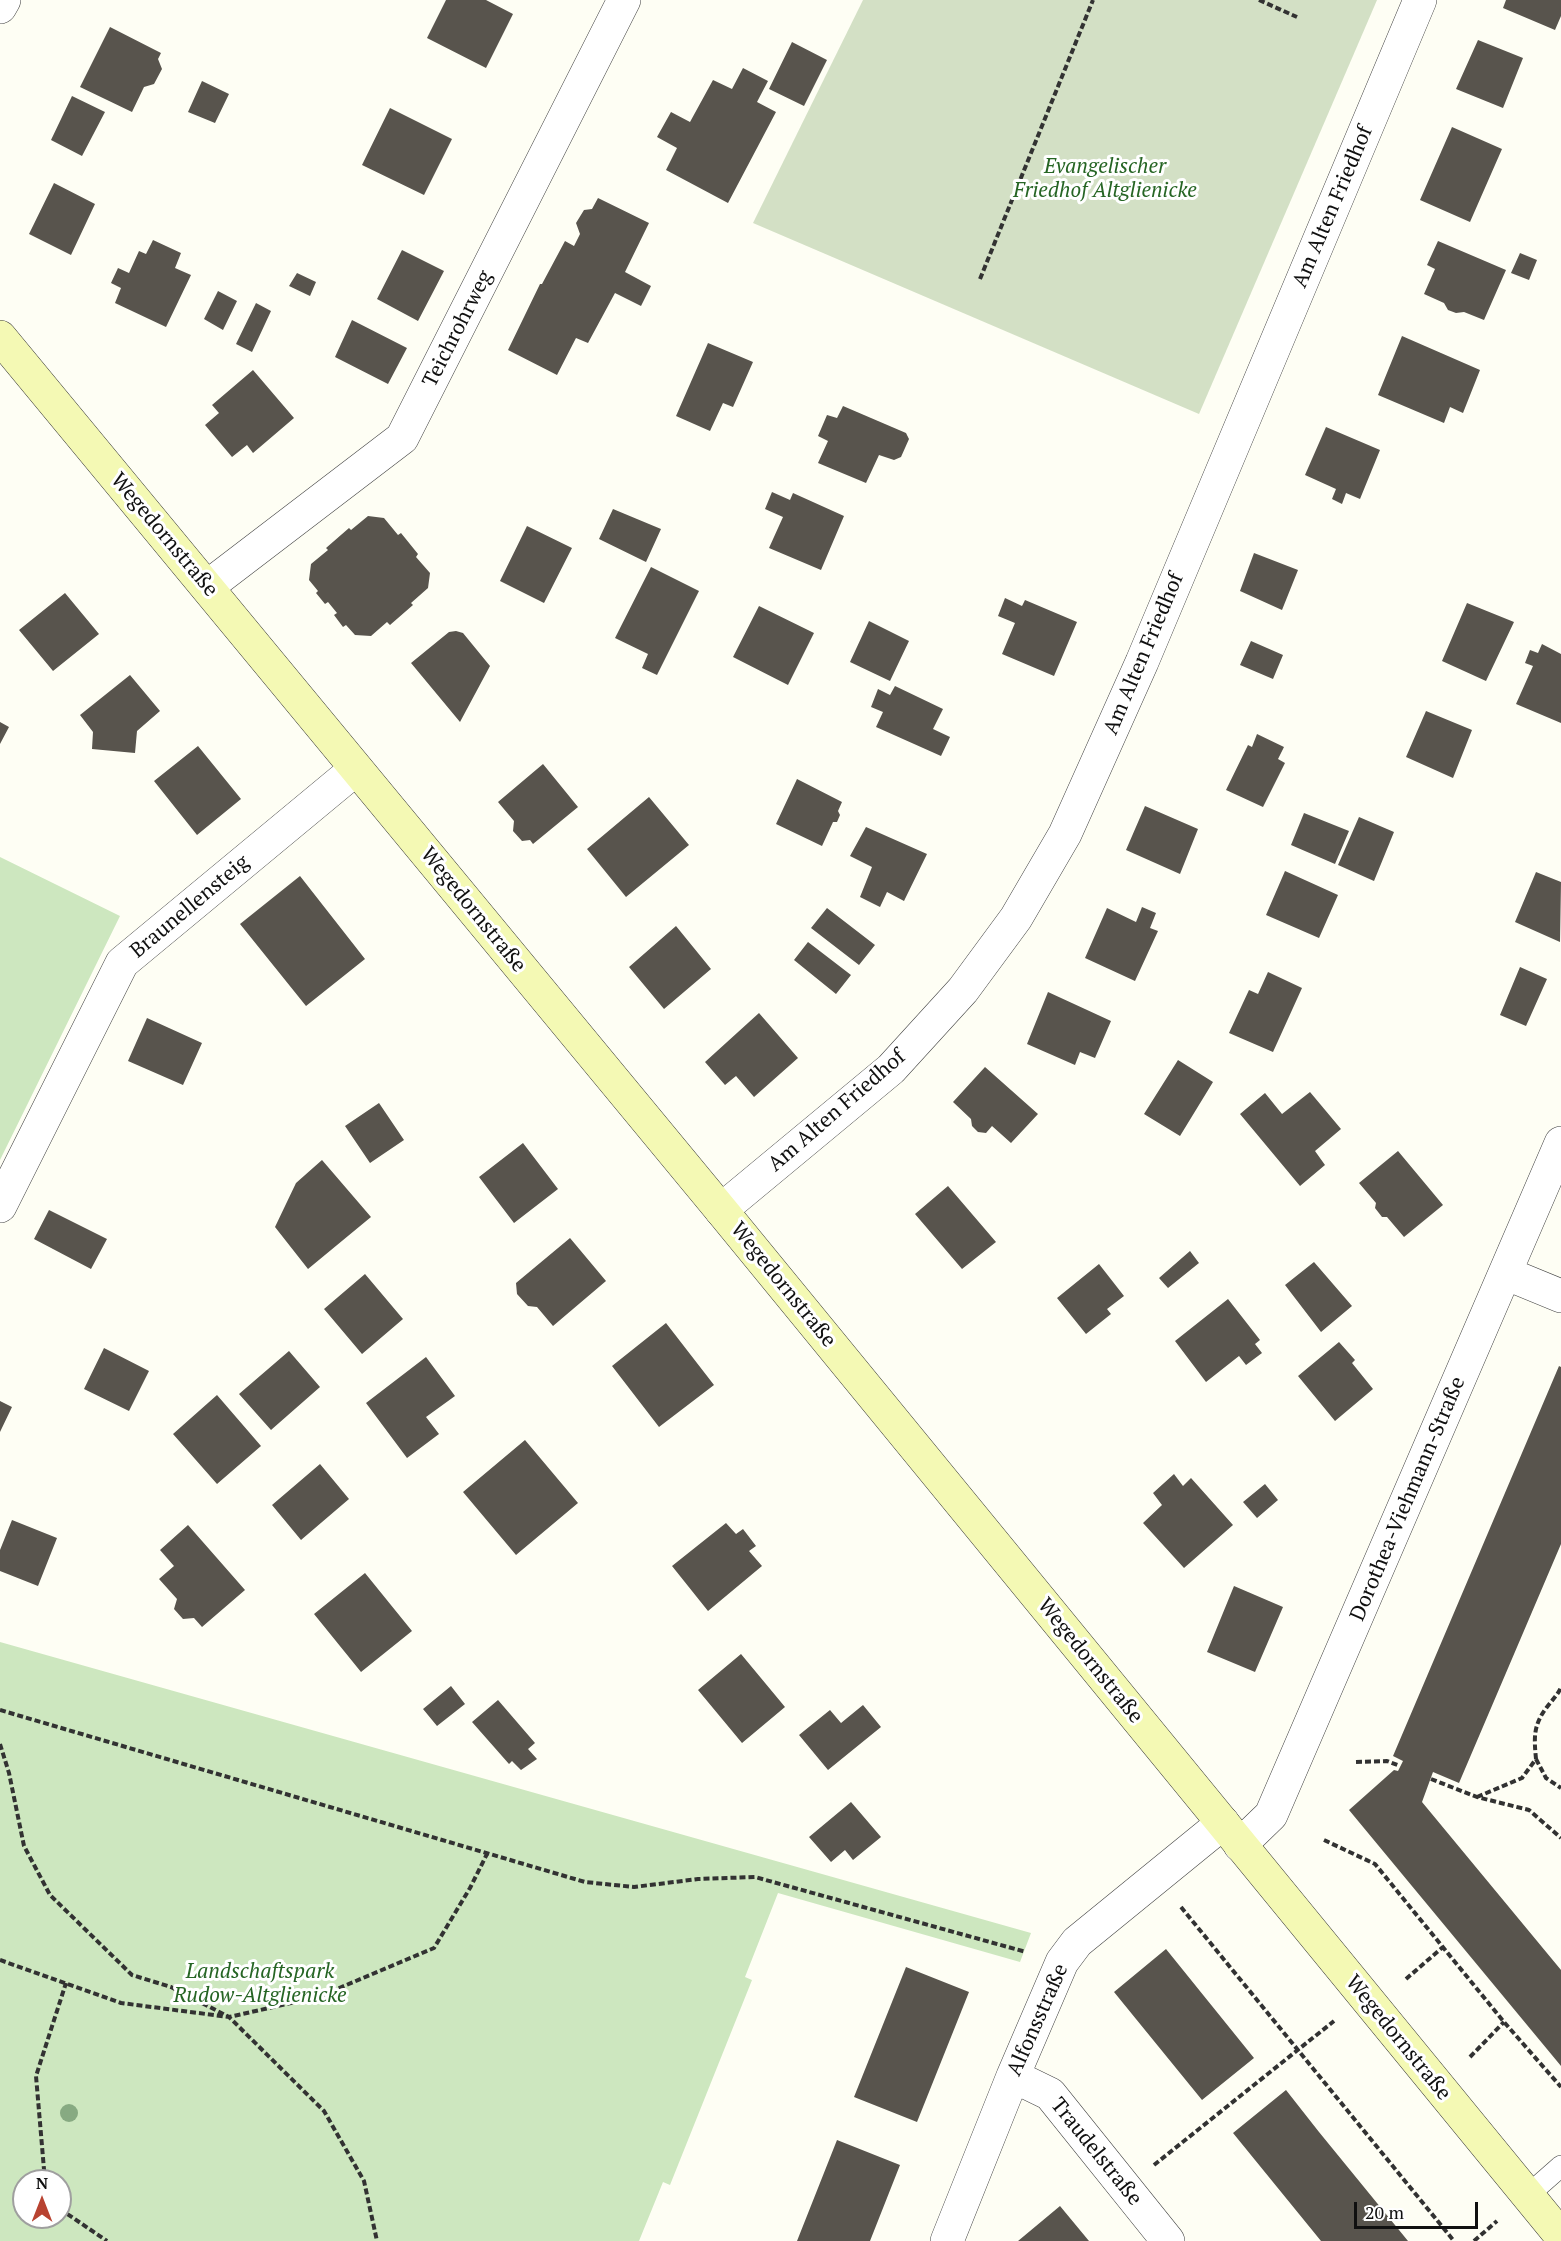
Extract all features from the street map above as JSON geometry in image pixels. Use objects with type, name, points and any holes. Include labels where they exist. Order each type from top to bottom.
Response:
[{"type":"street","points":[[0,7],[4,0]]},
{"type":"street","name":"Teichrohrweg","points":[[207,587],[402,438],[624,0]]},
{"type":"street","name":"Am Alten Friedhof","points":[[722,1210],[891,1069],[963,990],[1016,918],[1065,834],[1142,662],[1420,0]]},
{"type":"street","name":"Wegedornstraße","points":[[0,337],[722,1210],[1561,2236]]},
{"type":"street","name":"Braunellensteig","points":[[0,1206],[122,963],[356,769]]},
{"type":"street","name":"Dorothea-Viehmann-Straße","points":[[1231,1834],[1271,1815],[1561,1143]]},
{"type":"street","points":[[1505,1273],[1561,1296]]},
{"type":"street","name":"Alfonsstraße","points":[[947,2241],[1013,2076],[1062,1962],[1077,1942],[1231,1834]]},
{"type":"street","name":"Traudelstraße","points":[[1013,2076],[1050,2094],[1168,2241]]},
{"type":"lane","points":[[1527,2196],[1561,2166]]},
{"type":"path","points":[[980,279],[1093,0]]},
{"type":"path","points":[[1259,0],[1297,17]]},
{"type":"path","points":[[1561,1687],[1560,1693],[1545,1709],[1534,1731],[1536,1759],[1546,1778],[1561,1788]]},
{"type":"path","points":[[0,1710],[585,1882],[634,1887],[698,1879],[755,1877],[1062,1962]]},
{"type":"path","points":[[0,1744],[9,1773],[24,1846],[50,1895],[132,1975],[171,1987],[229,2018],[324,2111],[364,2181],[377,2241]]},
{"type":"path","points":[[1477,1797],[1522,1778],[1536,1759]]},
{"type":"path","points":[[1356,1762],[1387,1761],[1400,1766]]},
{"type":"path","points":[[1431,1779],[1477,1797],[1529,1810],[1561,1838]]},
{"type":"path","points":[[1324,1840],[1375,1864],[1504,2022],[1561,2086]]},
{"type":"path","points":[[0,1960],[121,2003],[229,2018],[318,1997],[434,1948],[470,1888],[487,1854]]},
{"type":"path","points":[[1178,1904],[1454,2241]]},
{"type":"path","points":[[1406,1979],[1443,1947]]},
{"type":"path","points":[[44,2169],[36,2076],[66,1983]]},
{"type":"path","points":[[1126,2188],[1334,2021]]},
{"type":"path","points":[[1470,2057],[1504,2022]]},
{"type":"path","points":[[72,2217],[107,2241]]},
{"type":"path","points":[[1474,2241],[1497,2222]]},
{"type":"green space","name":"Evangelischer Friedhof Altglienicke","points":[[863,0],[1377,0],[1199,414],[753,223]]},
{"type":"green space","points":[[0,857],[120,916],[0,1160]]},
{"type":"green space","name":"Landschaftspark Rudow-Altglienicke","points":[[0,1642],[1031,1933],[1020,1962],[778,1893],[745,1977],[752,1980],[670,2185],[663,2182],[639,2241],[0,2241]]},
{"type":"building","points":[[446,0],[486,0],[513,14],[486,68],[427,38]]},
{"type":"building","points":[[1506,0],[1561,0],[1561,16],[1555,30],[1503,8]]},
{"type":"building","points":[[110,27],[161,53],[158,59],[162,69],[154,84],[144,87],[132,112],[80,87]]},
{"type":"building","points":[[1478,40],[1523,58],[1503,108],[1456,89]]},
{"type":"building","points":[[792,42],[827,60],[804,106],[769,89]]},
{"type":"building","points":[[743,68],[768,81],[757,102],[776,112],[728,203],[666,170],[677,148],[657,137],[671,112],[690,122],[713,80],[732,89]]},
{"type":"building","points":[[202,81],[229,94],[215,123],[188,112]]},
{"type":"building","points":[[72,96],[105,112],[82,156],[51,140]]},
{"type":"building","points":[[390,108],[452,139],[424,195],[362,165]]},
{"type":"building","points":[[1452,127],[1502,149],[1470,222],[1420,200]]},
{"type":"building","points":[[54,183],[95,204],[71,255],[29,234]]},
{"type":"building","points":[[598,198],[649,223],[625,272],[651,286],[641,306],[615,293],[588,343],[576,338],[557,375],[508,350],[540,284],[565,241],[574,246],[580,234],[576,223],[584,210],[592,209]]},
{"type":"building","points":[[153,240],[181,253],[175,268],[191,275],[166,327],[115,303],[121,288],[111,283],[118,268],[129,273],[139,251],[146,254]]},
{"type":"building","points":[[1438,241],[1506,270],[1484,320],[1464,312],[1456,313],[1448,310],[1444,303],[1424,294],[1435,269],[1427,265]]},
{"type":"building","points":[[402,250],[444,271],[418,321],[377,299]]},
{"type":"building","points":[[1520,253],[1537,260],[1529,280],[1511,273]]},
{"type":"building","points":[[297,273],[316,282],[310,296],[289,286]]},
{"type":"building","points":[[218,291],[237,301],[223,330],[204,319]]},
{"type":"building","points":[[256,303],[271,311],[252,352],[236,344]]},
{"type":"building","points":[[352,320],[407,348],[388,384],[335,357]]},
{"type":"building","points":[[1402,336],[1480,370],[1463,413],[1450,407],[1444,423],[1378,395]]},
{"type":"building","points":[[708,343],[753,362],[733,407],[723,403],[710,431],[676,416]]},
{"type":"building","points":[[253,370],[294,418],[253,453],[247,445],[232,457],[205,425],[219,413],[212,405]]},
{"type":"building","points":[[843,406],[906,433],[909,439],[901,457],[894,460],[879,455],[866,483],[818,463],[828,441],[818,436],[827,415],[837,418]]},
{"type":"building","points":[[1326,427],[1380,450],[1360,499],[1346,493],[1342,504],[1332,499],[1336,489],[1305,475]]},
{"type":"building","points":[[772,492],[790,500],[793,493],[844,516],[821,570],[769,548],[783,517],[765,509]]},
{"type":"building","points":[[613,509],[661,529],[646,562],[599,539]]},
{"type":"building","points":[[368,516],[384,518],[398,535],[401,533],[418,554],[416,557],[430,573],[428,588],[411,603],[413,605],[390,625],[387,622],[371,636],[355,635],[346,625],[343,627],[334,615],[337,613],[328,602],[325,604],[309,580],[311,564],[349,528],[351,530]]},
{"type":"building","points":[[527,526],[572,548],[544,603],[500,581]]},
{"type":"building","points":[[1254,553],[1298,570],[1282,610],[1240,591]]},
{"type":"building","points":[[651,567],[699,591],[657,675],[642,668],[648,654],[615,638]]},
{"type":"building","points":[[65,593],[99,634],[53,671],[19,630]]},
{"type":"building","points":[[1005,598],[1022,606],[1025,600],[1077,622],[1054,676],[1002,654],[1015,623],[998,616]]},
{"type":"building","points":[[1467,603],[1514,622],[1486,681],[1442,661]]},
{"type":"building","points":[[759,606],[814,633],[788,685],[733,657]]},
{"type":"building","points":[[869,621],[909,641],[890,681],[850,662]]},
{"type":"building","points":[[449,632],[463,633],[490,666],[460,722],[411,663]]},
{"type":"building","points":[[1251,641],[1283,655],[1273,679],[1240,665]]},
{"type":"building","points":[[1542,644],[1561,654],[1561,723],[1516,704],[1533,666],[1525,663],[1530,650],[1538,653]]},
{"type":"building","points":[[130,675],[160,711],[137,731],[135,753],[92,749],[93,732],[80,715]]},
{"type":"building","points":[[895,686],[943,709],[933,729],[950,737],[941,756],[876,727],[883,712],[871,707],[878,689],[890,695]]},
{"type":"building","points":[[1426,711],[1472,730],[1453,778],[1406,757]]},
{"type":"building","points":[[0,722],[9,727],[0,744]]},
{"type":"building","points":[[1257,734],[1284,747],[1278,759],[1285,763],[1263,807],[1226,790],[1248,745],[1252,747]]},
{"type":"building","points":[[198,746],[241,799],[197,835],[154,781]]},
{"type":"building","points":[[543,764],[578,807],[533,844],[530,840],[522,841],[513,831],[514,821],[498,802]]},
{"type":"building","points":[[797,779],[842,802],[837,822],[833,822],[822,846],[776,824]]},
{"type":"building","points":[[649,797],[689,845],[626,897],[587,849]]},
{"type":"building","points":[[1145,806],[1198,829],[1180,874],[1126,850]]},
{"type":"building","points":[[1304,813],[1349,831],[1335,864],[1291,845]]},
{"type":"building","points":[[1359,817],[1394,832],[1374,881],[1338,865]]},
{"type":"building","points":[[866,827],[927,854],[904,901],[887,892],[880,907],[860,897],[872,867],[850,856]]},
{"type":"building","points":[[1285,871],[1338,895],[1319,938],[1266,915]]},
{"type":"building","points":[[1536,872],[1561,882],[1560,942],[1515,922]]},
{"type":"building","points":[[300,876],[365,959],[306,1006],[240,924]]},
{"type":"building","points":[[1142,907],[1156,913],[1150,928],[1158,931],[1135,981],[1085,958],[1107,908],[1136,922]]},
{"type":"building","points":[[827,908],[875,945],[859,965],[811,928]]},
{"type":"building","points":[[676,926],[711,969],[664,1009],[629,967]]},
{"type":"building","points":[[808,942],[851,975],[836,994],[794,960]]},
{"type":"building","points":[[1520,967],[1547,979],[1526,1026],[1500,1015]]},
{"type":"building","points":[[1268,972],[1302,988],[1273,1052],[1229,1033],[1249,990],[1258,994]]},
{"type":"building","points":[[1048,992],[1111,1021],[1095,1058],[1080,1052],[1075,1065],[1027,1044]]},
{"type":"building","points":[[759,1013],[798,1058],[754,1097],[736,1076],[725,1085],[705,1062]]},
{"type":"building","points":[[147,1018],[202,1043],[183,1085],[128,1061]]},
{"type":"building","points":[[1178,1060],[1213,1082],[1180,1136],[1144,1114]]},
{"type":"building","points":[[985,1067],[1038,1114],[1011,1143],[992,1126],[986,1133],[978,1132],[972,1126],[971,1119],[953,1102]]},
{"type":"building","points":[[1310,1092],[1341,1129],[1315,1151],[1325,1165],[1300,1186],[1240,1114],[1265,1093],[1282,1114]]},
{"type":"building","points":[[379,1103],[404,1140],[370,1163],[345,1126]]},
{"type":"building","points":[[523,1143],[558,1189],[514,1223],[479,1177]]},
{"type":"building","points":[[1398,1151],[1443,1205],[1404,1237],[1387,1217],[1382,1217],[1375,1208],[1376,1203],[1359,1183]]},
{"type":"building","points":[[322,1160],[371,1217],[308,1269],[275,1227],[296,1183]]},
{"type":"building","points":[[948,1186],[996,1242],[962,1269],[915,1214]]},
{"type":"building","points":[[49,1210],[107,1239],[91,1269],[34,1239]]},
{"type":"building","points":[[570,1238],[606,1281],[553,1326],[537,1307],[528,1306],[517,1294],[516,1283]]},
{"type":"building","points":[[1190,1251],[1199,1263],[1168,1288],[1159,1278]]},
{"type":"building","points":[[1314,1262],[1352,1306],[1321,1332],[1285,1285]]},
{"type":"building","points":[[1099,1264],[1124,1296],[1107,1309],[1111,1314],[1086,1334],[1057,1298]]},
{"type":"building","points":[[365,1274],[403,1319],[362,1354],[324,1309]]},
{"type":"building","points":[[1228,1299],[1260,1340],[1255,1344],[1262,1353],[1246,1365],[1239,1356],[1206,1382],[1175,1341]]},
{"type":"building","points":[[666,1323],[714,1385],[659,1427],[612,1366]]},
{"type":"building","points":[[1339,1342],[1355,1360],[1352,1363],[1373,1389],[1335,1421],[1298,1376]]},
{"type":"building","points":[[104,1348],[149,1371],[129,1411],[84,1389]]},
{"type":"building","points":[[289,1351],[320,1387],[271,1430],[239,1394]]},
{"type":"building","points":[[426,1357],[455,1396],[426,1417],[439,1434],[407,1458],[366,1403]]},
{"type":"building","points":[[1559,1366],[1561,1367],[1561,1544],[1459,1783],[1433,1772],[1422,1802],[1561,1970],[1561,2066],[1349,1810],[1394,1770],[1398,1771],[1403,1761],[1393,1756]]},
{"type":"building","points":[[217,1395],[261,1446],[217,1484],[173,1434]]},
{"type":"building","points":[[0,1401],[12,1407],[0,1432]]},
{"type":"building","points":[[525,1440],[578,1503],[516,1555],[463,1492]]},
{"type":"building","points":[[320,1464],[349,1499],[301,1540],[272,1505]]},
{"type":"building","points":[[1174,1474],[1183,1486],[1191,1478],[1233,1525],[1184,1568],[1143,1523],[1162,1505],[1153,1493]]},
{"type":"building","points":[[1265,1484],[1278,1500],[1257,1518],[1243,1502]]},
{"type":"building","points":[[12,1520],[57,1538],[38,1586],[0,1571],[0,1550]]},
{"type":"building","points":[[726,1523],[736,1534],[743,1529],[756,1546],[749,1551],[762,1566],[708,1611],[672,1566]]},
{"type":"building","points":[[188,1525],[245,1590],[202,1627],[194,1618],[183,1619],[174,1609],[177,1599],[159,1579],[174,1566],[160,1550]]},
{"type":"building","points":[[365,1573],[412,1631],[361,1672],[314,1614]]},
{"type":"building","points":[[1234,1586],[1283,1607],[1255,1672],[1207,1652]]},
{"type":"building","points":[[741,1654],[785,1707],[742,1743],[698,1690]]},
{"type":"building","points":[[451,1686],[465,1704],[437,1726],[423,1709]]},
{"type":"building","points":[[498,1700],[535,1743],[528,1749],[537,1759],[521,1770],[512,1761],[509,1764],[472,1722]]},
{"type":"building","points":[[863,1705],[881,1727],[828,1770],[799,1735],[830,1710],[841,1723]]},
{"type":"building","points":[[851,1802],[881,1837],[853,1860],[845,1850],[831,1862],[809,1837]]},
{"type":"building","points":[[1166,1949],[1254,2058],[1202,2100],[1114,1992]]},
{"type":"building","points":[[906,1967],[969,1992],[917,2122],[854,2097]]},
{"type":"building","points":[[1286,2090],[1408,2241],[1321,2241],[1233,2133]]},
{"type":"building","points":[[837,2140],[900,2165],[870,2241],[797,2241]]},
{"type":"building","points":[[1060,2206],[1089,2241],[1018,2241]]}]
